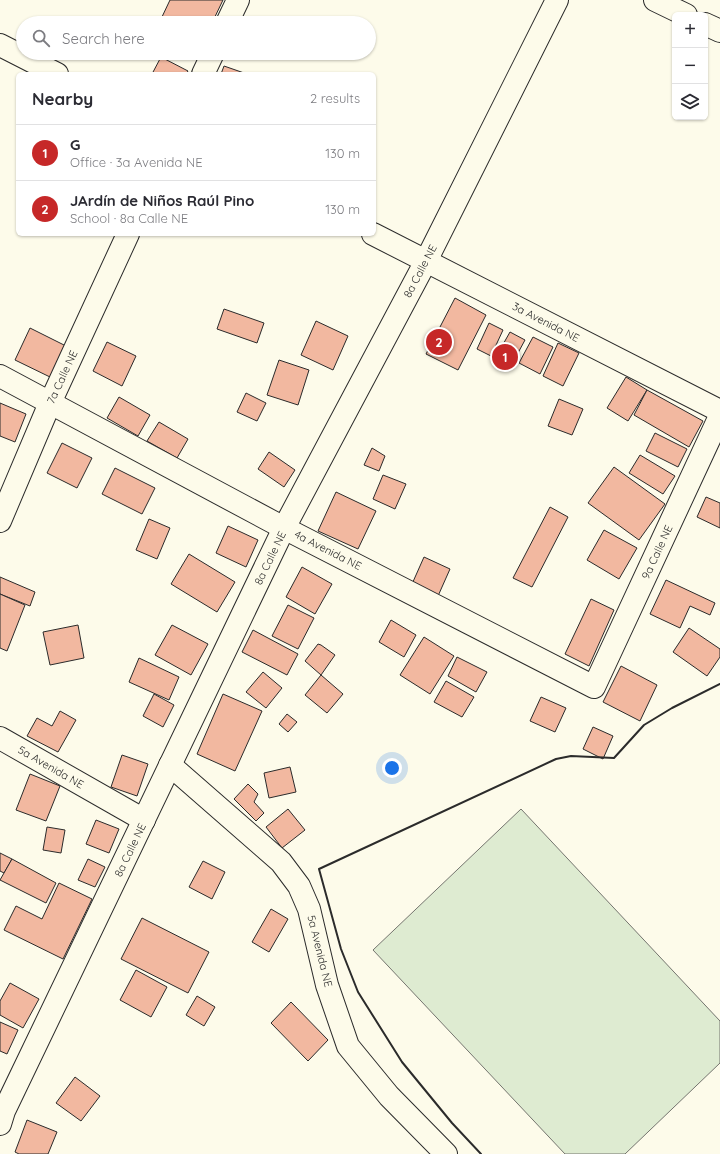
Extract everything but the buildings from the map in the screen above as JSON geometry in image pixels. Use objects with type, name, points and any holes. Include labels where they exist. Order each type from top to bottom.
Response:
[{"type":"street","points":[[230,16],[238,0]]},
{"type":"street","name":"8a Calle NE","points":[[1,1114],[284,528],[426,261],[557,0]]},
{"type":"street","points":[[655,0],[680,12]]},
{"type":"street","points":[[708,25],[720,31]]},
{"type":"street","points":[[0,45],[16,53]]},
{"type":"street","points":[[29,60],[53,72]]},
{"type":"street","points":[[204,72],[210,60]]},
{"type":"street","name":"7a Calle NE","points":[[0,521],[50,403],[127,236]]},
{"type":"street","name":"3a Avenida NE","points":[[376,236],[720,410]]},
{"type":"street","name":"4a Avenida NE","points":[[0,376],[284,528],[594,687]]},
{"type":"street","name":"9a Calle NE","points":[[594,687],[720,416]]},
{"type":"street","name":"5a Avenida NE","points":[[0,738],[144,820]]},
{"type":"street","name":"5a Avenida NE","points":[[170,765],[281,862],[299,886],[310,909],[327,985],[348,1046],[390,1096],[446,1154]]},
{"type":"green space","points":[[521,809],[720,1021],[720,1063],[625,1154],[565,1154],[373,950]]},
{"type":"wall","points":[[481,1154],[452,1123],[402,1062],[358,992],[341,949],[319,869],[556,759],[571,756],[614,758],[644,725],[672,708],[720,684]]},
{"type":"place","name":"JArdín de Niños Raúl Pino","points":[[439,342]]},
{"type":"place","name":"G","points":[[505,357]]}]
